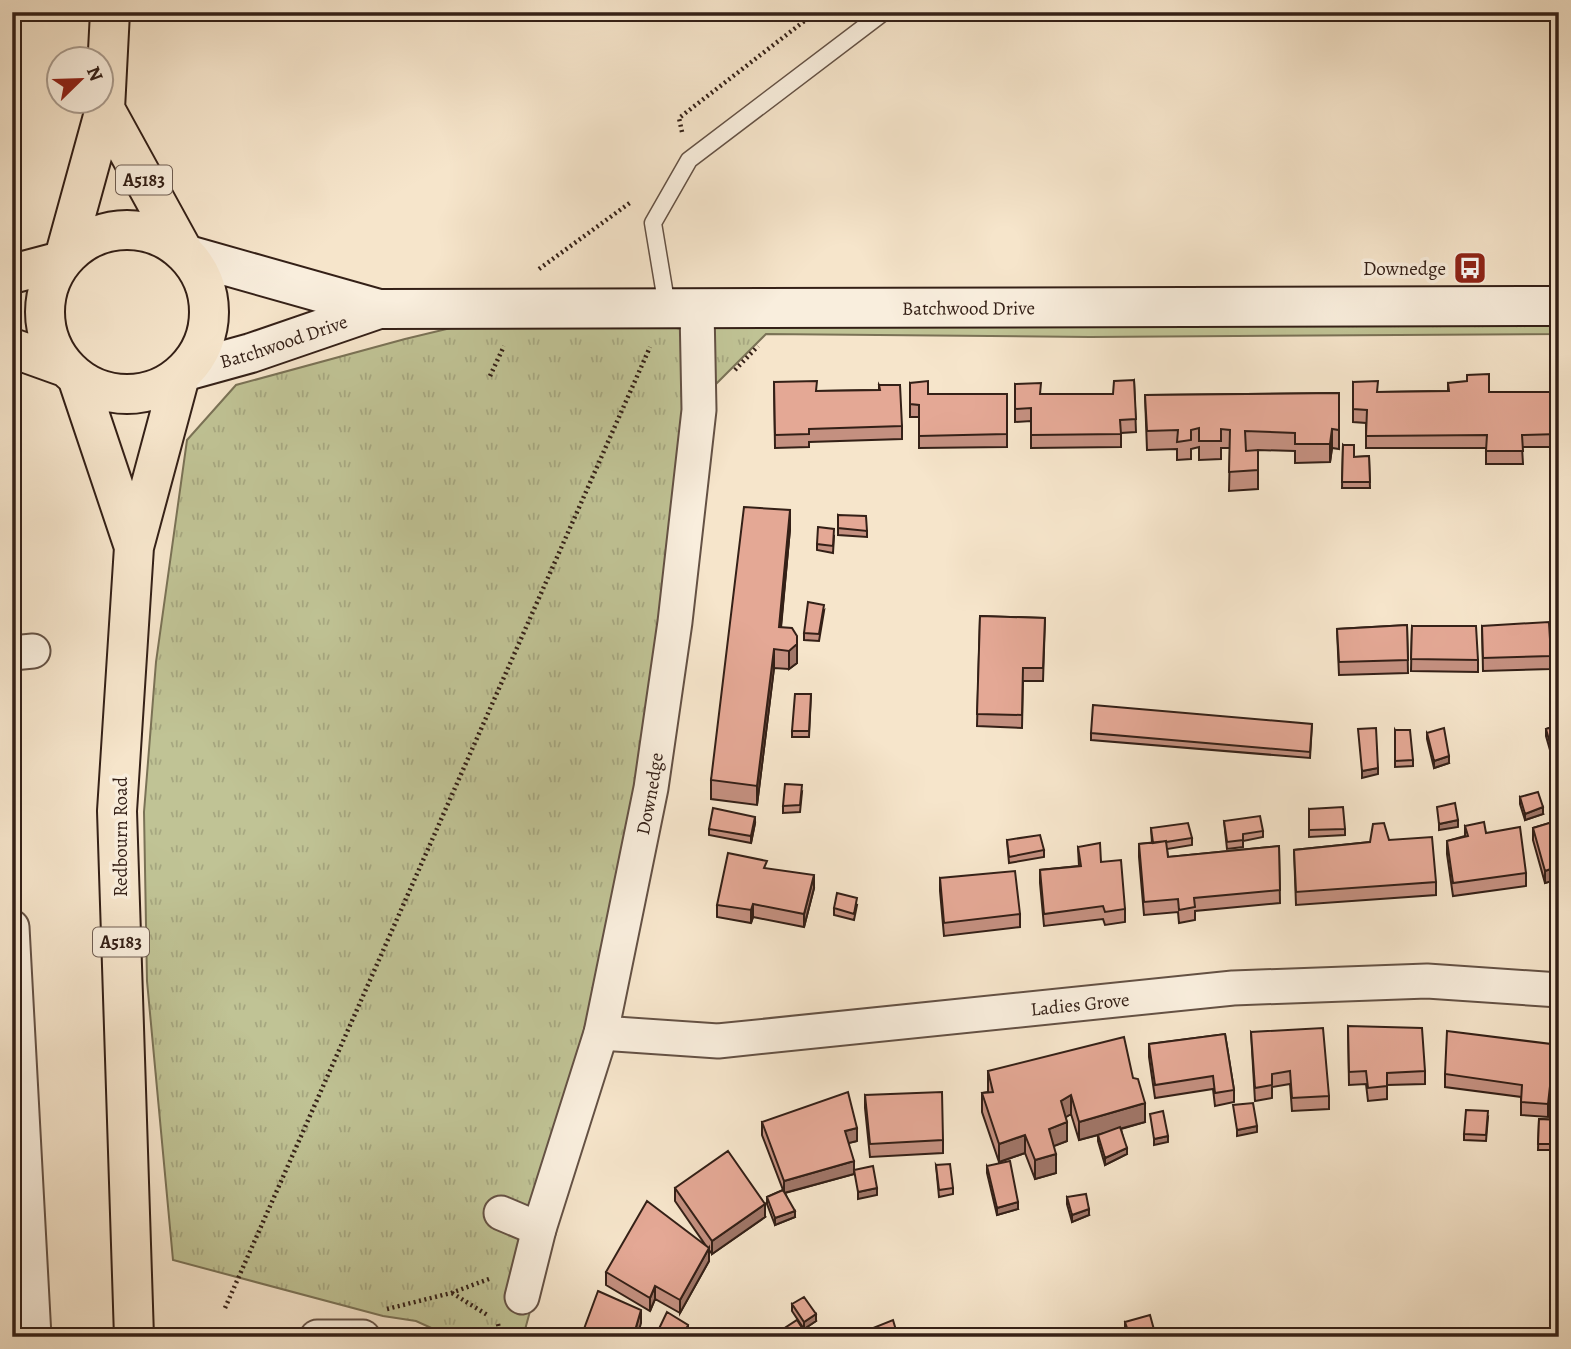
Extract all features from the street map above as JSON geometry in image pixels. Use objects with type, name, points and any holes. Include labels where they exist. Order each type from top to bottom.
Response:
[{"type":"main road","name":"A5183","points":[[108,46],[110,12]]},
{"type":"main road","name":"A5183","points":[[63,260],[103,116]]},
{"type":"main road","name":"A5183","points":[[109,116],[186,253]]},
{"type":"main road","points":[[12,348],[72,373],[103,392],[130,396],[157,390],[183,374],[205,338],[209,326],[210,301],[202,276],[186,253],[161,236],[135,229],[109,231],[85,241],[63,260],[48,287],[44,315],[50,343],[72,373]]},
{"type":"main road","points":[[12,274],[63,260]]},
{"type":"main road","name":"Redbourn Road","points":[[72,373],[134,547]]},
{"type":"main road","name":"Redbourn Road","points":[[134,1337],[117,811],[134,547],[183,374]]},
{"type":"street","name":"Batchwood Drive","points":[[186,253],[379,309],[1559,306]]},
{"type":"street","name":"Downedge","points":[[526,1281],[601,1033],[651,788],[675,622],[699,410],[682,308]]},
{"type":"street","name":"Batchwood Drive","points":[[183,374],[379,309]]},
{"type":"street","points":[[12,927],[34,1337]]},
{"type":"street","name":"Ladies Grove","points":[[601,1033],[718,1041],[1233,988],[1427,981],[1559,990]]},
{"type":"street","points":[[501,1213],[540,1229]]},
{"type":"street","points":[[317,1337],[363,1337]]},
{"type":"lane","points":[[682,308],[653,223],[689,160],[884,12]]},
{"type":"path","points":[[689,160],[679,118],[816,12]]},
{"type":"path","points":[[522,308],[533,274],[633,201]]},
{"type":"path","points":[[225,1308],[682,308]]},
{"type":"path","points":[[395,1308],[452,1293],[526,1281]]},
{"type":"path","points":[[452,1293],[497,1322],[501,1337]]},
{"type":"green space","points":[[1559,298],[1559,334],[1090,337],[766,334],[702,398],[712,299]]},
{"type":"green space","points":[[551,304],[692,331],[646,785],[535,1293],[523,1337],[451,1337],[416,1321],[383,1316],[173,1260],[147,981],[144,812],[156,662],[187,440],[236,385],[405,339]]},
{"type":"building","points":[[1489,374],[1489,392],[1559,392],[1559,434],[1522,435],[1523,451],[1486,451],[1487,435],[1366,436],[1367,410],[1353,409],[1353,382],[1378,381],[1377,392],[1449,391],[1448,383],[1467,381],[1467,375]]},
{"type":"building","points":[[1134,380],[1136,419],[1120,420],[1121,434],[1031,435],[1031,408],[1015,409],[1015,384],[1041,383],[1040,394],[1113,394],[1114,381]]},
{"type":"building","points":[[817,381],[816,391],[880,390],[879,385],[900,385],[902,426],[809,429],[809,434],[775,435],[774,382]]},
{"type":"building","points":[[928,381],[928,394],[1007,394],[1007,434],[919,436],[919,405],[910,404],[910,383]]},
{"type":"building","points":[[1339,393],[1339,430],[1332,429],[1330,444],[1295,444],[1295,433],[1245,431],[1246,451],[1258,450],[1258,470],[1229,472],[1230,430],[1221,429],[1221,441],[1199,441],[1199,428],[1191,430],[1191,440],[1177,442],[1178,430],[1147,431],[1145,395]]},
{"type":"building","points":[[1343,445],[1354,445],[1354,457],[1369,456],[1370,482],[1342,482]]},
{"type":"building","points":[[744,507],[790,510],[779,627],[792,628],[797,636],[797,644],[789,651],[774,649],[757,786],[711,780]]},
{"type":"building","points":[[838,515],[866,516],[867,531],[838,528]]},
{"type":"building","points":[[818,527],[834,529],[833,546],[817,544]]},
{"type":"building","points":[[808,602],[824,605],[819,634],[804,633]]},
{"type":"building","points":[[980,616],[1045,618],[1043,668],[1023,668],[1022,715],[977,714]]},
{"type":"building","points":[[1554,621],[1559,621],[1559,657],[1555,657]]},
{"type":"building","points":[[1549,622],[1551,656],[1483,658],[1482,626]]},
{"type":"building","points":[[1407,625],[1408,660],[1339,662],[1337,629]]},
{"type":"building","points":[[1412,626],[1476,626],[1478,660],[1411,659]]},
{"type":"building","points":[[795,694],[811,694],[809,731],[792,731]]},
{"type":"building","points":[[1093,705],[1312,724],[1310,752],[1091,733]]},
{"type":"building","points":[[1559,725],[1559,755],[1554,758],[1546,729]]},
{"type":"building","points":[[1376,728],[1378,768],[1362,771],[1358,729]]},
{"type":"building","points":[[1444,728],[1449,756],[1434,761],[1427,733]]},
{"type":"building","points":[[1395,730],[1410,730],[1413,760],[1395,761]]},
{"type":"building","points":[[785,784],[802,785],[800,805],[783,806]]},
{"type":"building","points":[[1538,792],[1543,807],[1525,814],[1520,797]]},
{"type":"building","points":[[1455,803],[1458,820],[1439,824],[1437,807]]},
{"type":"building","points":[[1343,807],[1345,829],[1309,830],[1309,809]]},
{"type":"building","points":[[713,808],[755,817],[751,836],[709,829]]},
{"type":"building","points":[[1260,816],[1263,831],[1243,834],[1243,840],[1227,842],[1224,821]]},
{"type":"building","points":[[1559,820],[1559,866],[1545,871],[1533,828]]},
{"type":"building","points":[[1484,822],[1486,833],[1520,827],[1526,873],[1453,883],[1447,841],[1468,836],[1465,826]]},
{"type":"building","points":[[1188,823],[1192,838],[1153,843],[1151,828]]},
{"type":"building","points":[[1384,823],[1389,840],[1432,837],[1436,882],[1296,892],[1294,850],[1370,842],[1373,824]]},
{"type":"building","points":[[1040,835],[1044,850],[1009,857],[1007,840]]},
{"type":"building","points":[[1166,841],[1168,857],[1279,846],[1280,890],[1194,898],[1195,907],[1179,910],[1178,899],[1144,902],[1139,844]]},
{"type":"building","points":[[1100,843],[1101,862],[1121,860],[1125,909],[1105,912],[1103,906],[1044,914],[1040,870],[1081,866],[1078,847]]},
{"type":"building","points":[[728,853],[767,861],[764,868],[814,875],[804,914],[753,904],[751,910],[717,905]]},
{"type":"building","points":[[1015,871],[1020,914],[944,923],[940,878]]},
{"type":"building","points":[[837,893],[857,898],[854,914],[834,908]]},
{"type":"building","points":[[1348,1026],[1422,1028],[1425,1071],[1387,1073],[1387,1086],[1368,1088],[1366,1071],[1349,1072]]},
{"type":"building","points":[[1323,1028],[1329,1096],[1292,1098],[1290,1071],[1272,1074],[1272,1085],[1255,1088],[1251,1032]]},
{"type":"building","points":[[1447,1031],[1559,1045],[1559,1087],[1550,1086],[1548,1104],[1521,1102],[1522,1085],[1445,1074]]},
{"type":"building","points":[[1225,1034],[1234,1090],[1215,1093],[1213,1076],[1155,1085],[1149,1044]]},
{"type":"building","points":[[1124,1037],[1133,1078],[1138,1079],[1145,1103],[1079,1122],[1071,1095],[1061,1101],[1067,1122],[1049,1129],[1056,1154],[1035,1160],[1025,1135],[999,1144],[982,1093],[993,1092],[988,1071]]},
{"type":"building","points":[[848,1092],[857,1128],[845,1131],[854,1161],[784,1181],[762,1122]]},
{"type":"building","points":[[942,1092],[943,1140],[870,1144],[865,1095]]},
{"type":"building","points":[[1253,1103],[1257,1126],[1237,1130],[1233,1105]]},
{"type":"building","points":[[1466,1110],[1488,1111],[1486,1135],[1464,1134]]},
{"type":"building","points":[[1163,1111],[1168,1136],[1154,1139],[1150,1114]]},
{"type":"building","points":[[1539,1119],[1559,1120],[1558,1144],[1538,1144]]},
{"type":"building","points":[[1120,1127],[1127,1148],[1105,1158],[1098,1135]]},
{"type":"building","points":[[728,1151],[765,1204],[712,1241],[675,1188]]},
{"type":"building","points":[[1010,1161],[1018,1202],[997,1208],[987,1166]]},
{"type":"building","points":[[950,1164],[953,1188],[939,1190],[936,1165]]},
{"type":"building","points":[[873,1166],[877,1188],[858,1192],[854,1170]]},
{"type":"building","points":[[783,1190],[795,1211],[775,1218],[767,1197]]},
{"type":"building","points":[[1086,1194],[1089,1209],[1072,1215],[1067,1197]]},
{"type":"building","points":[[647,1201],[709,1248],[680,1300],[655,1286],[650,1298],[606,1272]]},
{"type":"building","points":[[598,1291],[641,1310],[634,1334],[637,1337],[581,1337]]},
{"type":"building","points":[[804,1297],[816,1314],[804,1322],[792,1304]]},
{"type":"building","points":[[667,1312],[688,1325],[683,1337],[655,1337]]},
{"type":"building","points":[[1150,1315],[1156,1337],[1130,1337],[1125,1322]]},
{"type":"building","points":[[797,1320],[808,1337],[784,1337],[780,1331]]},
{"type":"building","points":[[893,1320],[898,1337],[876,1337],[873,1328]]},
{"type":"building","points":[[764,1329],[770,1337],[752,1337]]},
{"type":"building","points":[[1488,1331],[1522,1333],[1522,1337],[1488,1337]]},
{"type":"place","name":"Downedge","points":[[1470,268]]}]
